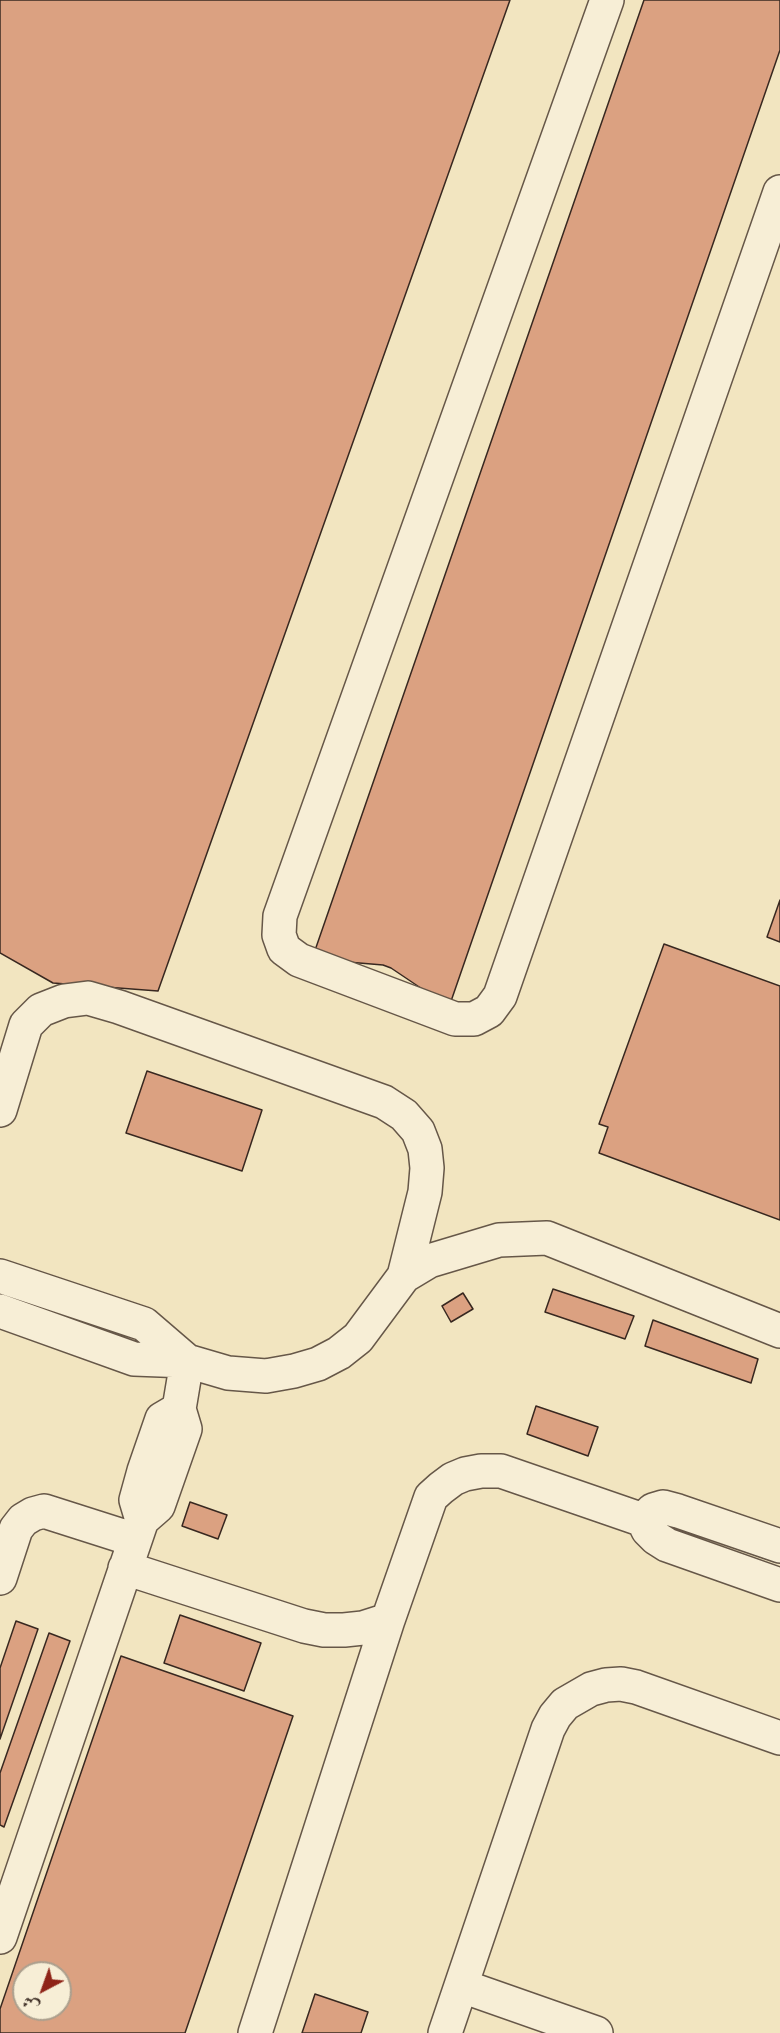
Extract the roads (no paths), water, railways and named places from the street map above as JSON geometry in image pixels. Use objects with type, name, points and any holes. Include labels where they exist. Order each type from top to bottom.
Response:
[{"type":"lane","points":[[607,0],[280,916],[279,935],[284,949],[299,960],[455,1019],[474,1019],[489,1011],[500,996],[780,192]]},
{"type":"lane","points":[[0,1110],[10,1046],[26,1025],[41,1010],[64,1001],[88,998],[384,1102],[404,1115],[418,1131],[426,1149],[425,1192],[404,1276]]},
{"type":"lane","points":[[0,1311],[134,1359],[187,1361],[228,1373],[266,1376],[318,1364],[339,1353],[358,1338],[404,1276],[429,1261],[499,1240],[547,1238],[780,1331]]},
{"type":"lane","points":[[0,1276],[144,1323],[187,1361]]},
{"type":"lane","points":[[0,1937],[12,1863],[134,1543],[136,1500],[144,1471],[162,1419],[178,1409],[187,1361]]},
{"type":"lane","points":[[255,2033],[388,1620],[431,1497],[453,1479],[465,1474],[501,1471],[643,1520],[648,1530],[667,1545],[780,1585]]},
{"type":"lane","points":[[643,1520],[653,1510],[663,1507],[780,1546]]},
{"type":"lane","points":[[0,1578],[16,1529],[23,1520],[44,1510],[134,1543],[314,1628],[344,1630],[363,1628],[388,1620]]},
{"type":"lane","points":[[446,2033],[548,1730],[555,1716],[565,1704],[591,1689],[621,1684],[636,1687],[780,1738]]},
{"type":"lane","points":[[462,1986],[596,2033]]}]
